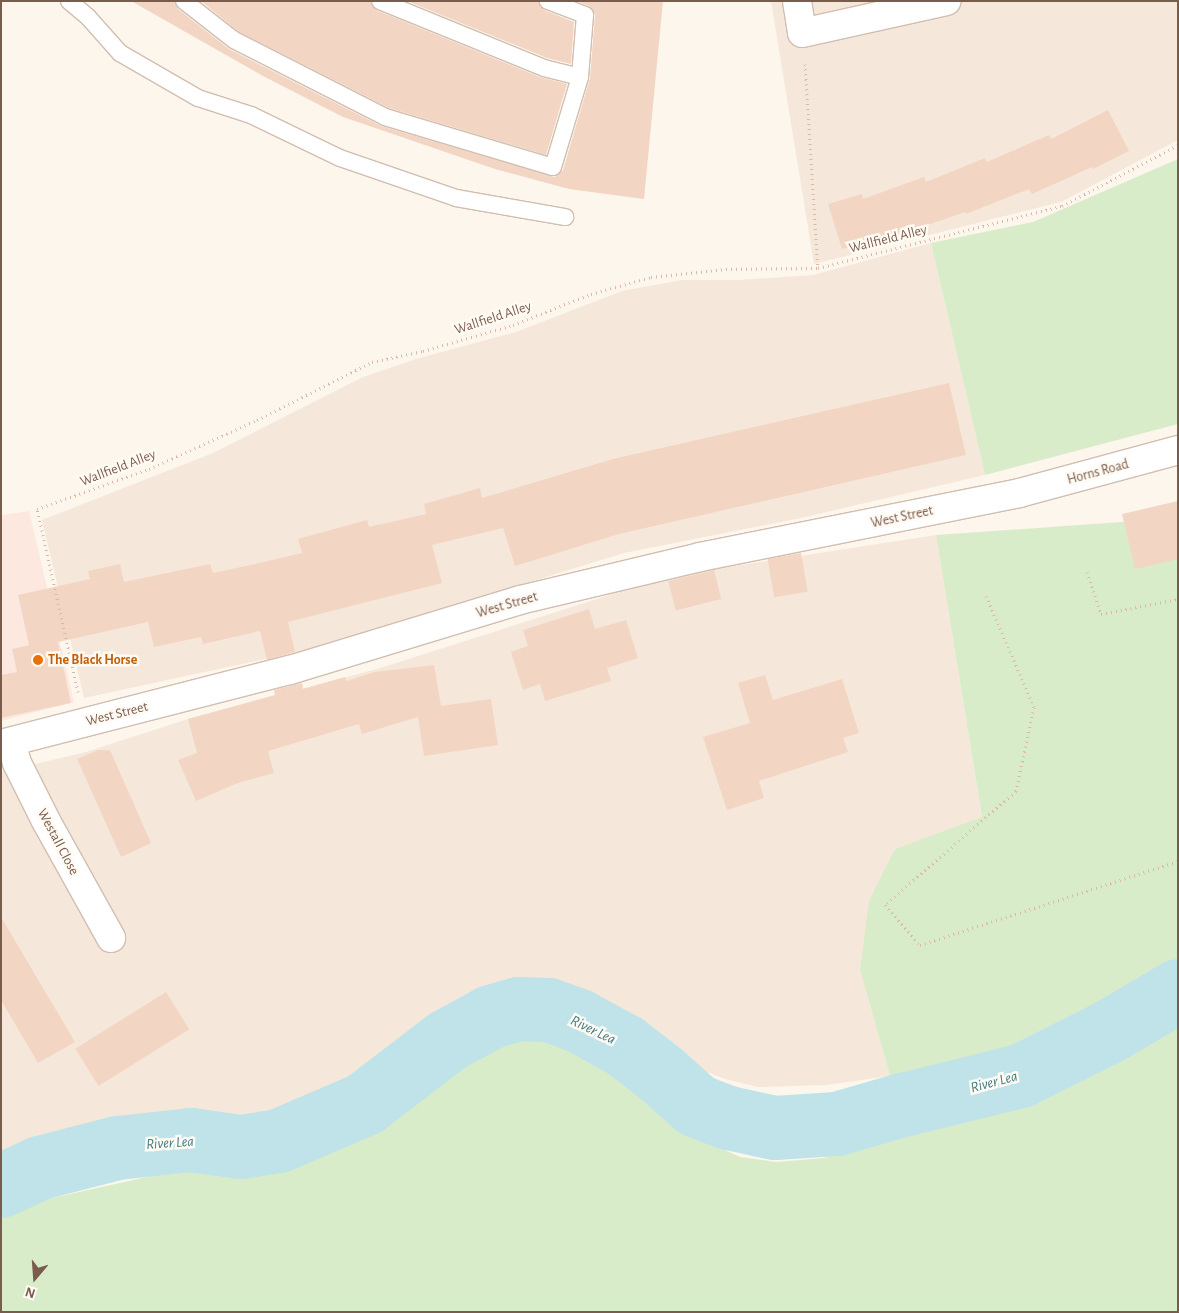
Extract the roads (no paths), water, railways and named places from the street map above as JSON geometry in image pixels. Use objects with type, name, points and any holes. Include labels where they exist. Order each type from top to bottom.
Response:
[{"type":"street","points":[[797,1],[802,33],[946,1]]},
{"type":"street","name":"Horns Road","points":[[1019,493],[1178,450]]},
{"type":"street","name":"West Street","points":[[6,743],[85,721],[290,670],[520,600],[700,557],[1019,493]]},
{"type":"street","name":"Westall Close","points":[[6,743],[111,938]]},
{"type":"lane","points":[[69,1],[88,17],[120,53],[198,98],[251,115],[340,158],[456,198],[565,217]]},
{"type":"lane","points":[[184,1],[234,40],[385,117],[553,167],[580,77],[586,15],[548,1]]},
{"type":"lane","points":[[380,1],[544,68],[580,77]]},
{"type":"waterway","name":"River Lea","points":[[1,1186],[40,1168],[118,1148],[191,1140],[241,1147],[279,1141],[365,1104],[447,1041],[491,1017],[519,1009],[549,1010],[579,1021],[625,1046],[661,1074],[697,1106],[729,1118],[775,1128],[837,1124],[903,1105],[1021,1076],[1109,1032],[1178,991]]},
{"type":"place","name":"The Black Horse","points":[[38,660]]}]
